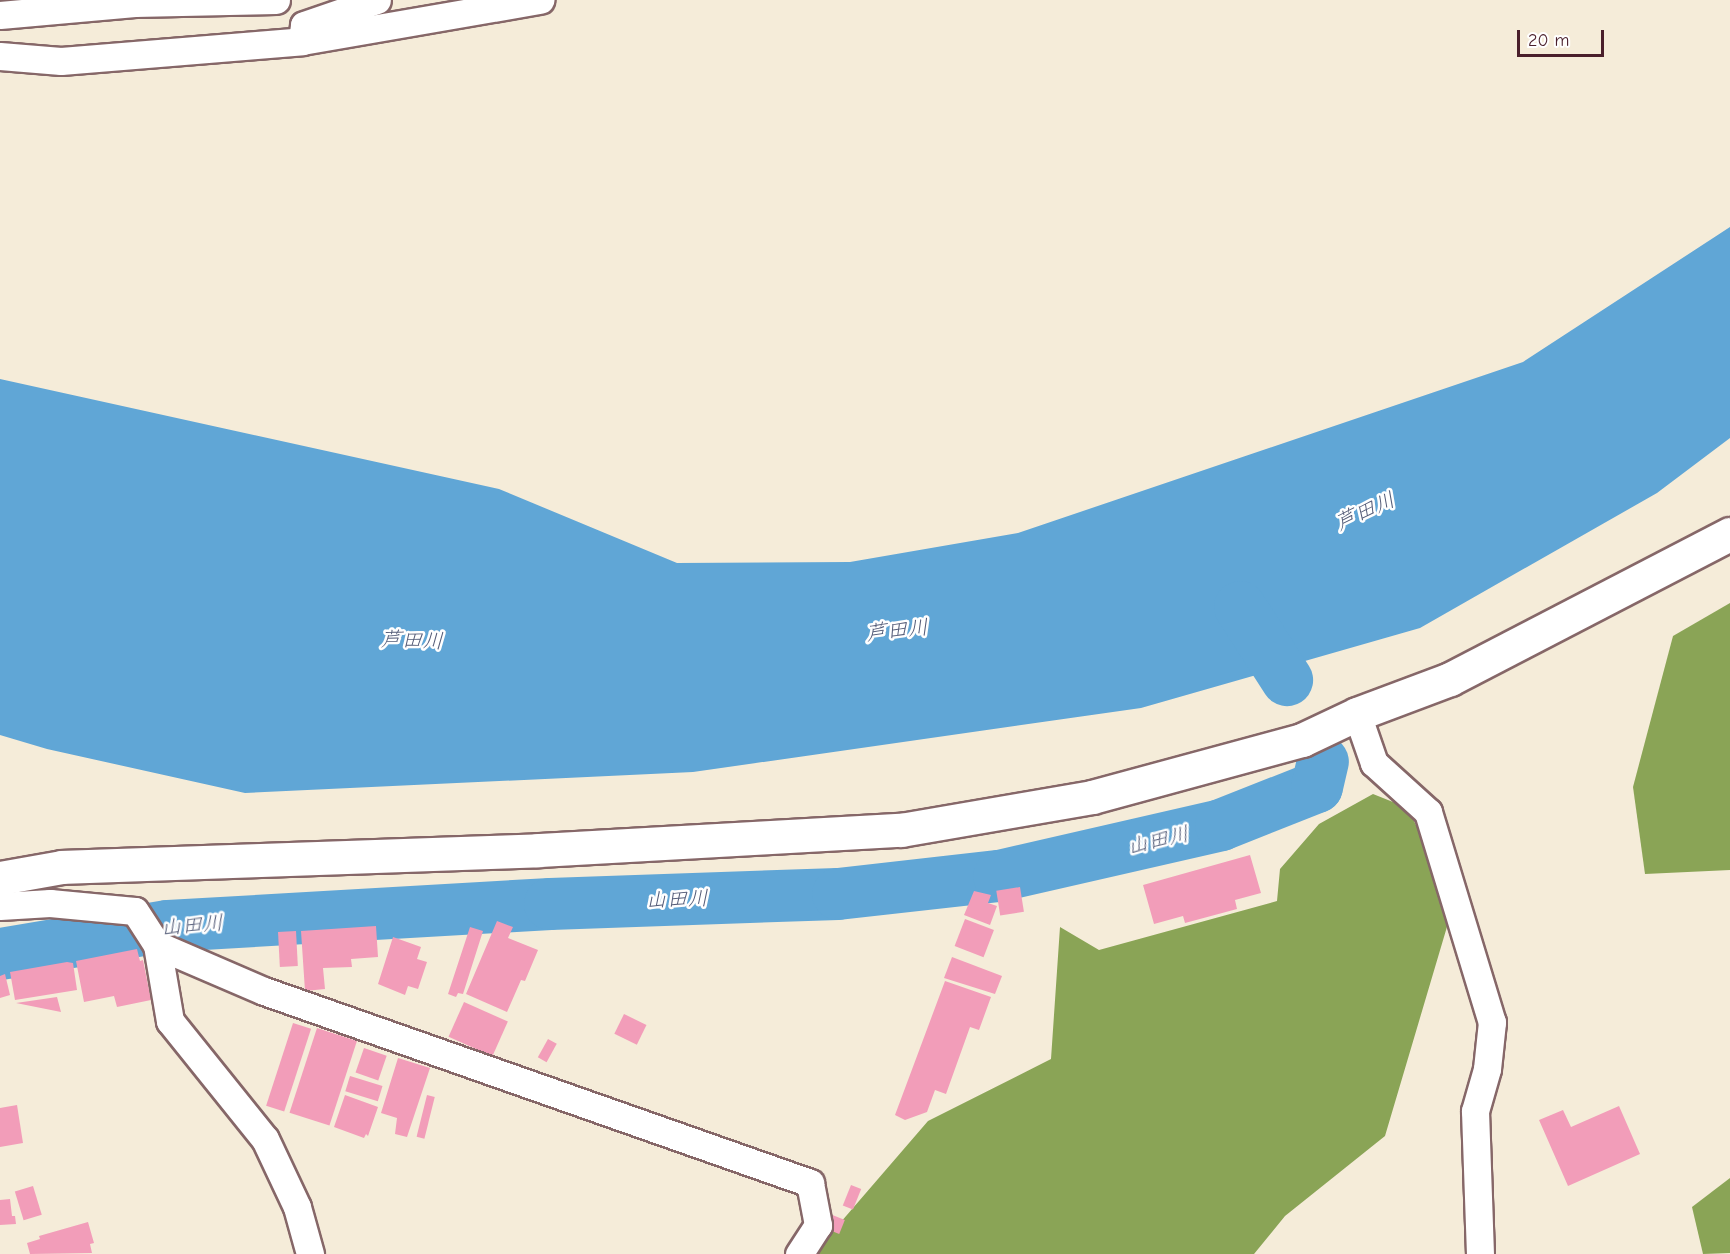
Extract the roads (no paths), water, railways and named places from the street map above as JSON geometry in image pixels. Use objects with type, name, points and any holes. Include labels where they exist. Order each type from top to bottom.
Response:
[{"type":"street","points":[[0,15],[134,3],[276,0]]},
{"type":"street","points":[[302,41],[304,25],[377,0]]},
{"type":"street","points":[[0,57],[61,61],[302,41],[540,0]]},
{"type":"street","points":[[0,878],[62,867],[538,850],[901,830],[1092,797],[1302,740],[1357,714],[1449,679],[1730,534]]},
{"type":"street","points":[[1357,714],[1374,763],[1428,812],[1492,1022],[1487,1069],[1475,1111],[1480,1254]]},
{"type":"street","points":[[0,906],[50,903],[135,911],[157,945],[170,1021],[265,1139],[297,1207],[310,1254]]},
{"type":"street","points":[[157,945],[264,991],[810,1183],[818,1225],[799,1254]]},
{"type":"water","name":"芦田川","points":[[1730,227],[1730,438],[1657,493],[1420,628],[1141,708],[693,772],[245,793],[47,749],[0,735],[0,379],[499,489],[677,563],[850,562],[1018,533],[1523,362]]},
{"type":"waterway","name":"山田川","points":[[1240,607],[1287,680]]},
{"type":"waterway","name":"山田川","points":[[0,954],[168,926],[550,904],[838,894],[999,876],[1221,825],[1317,787],[1323,762]]}]
